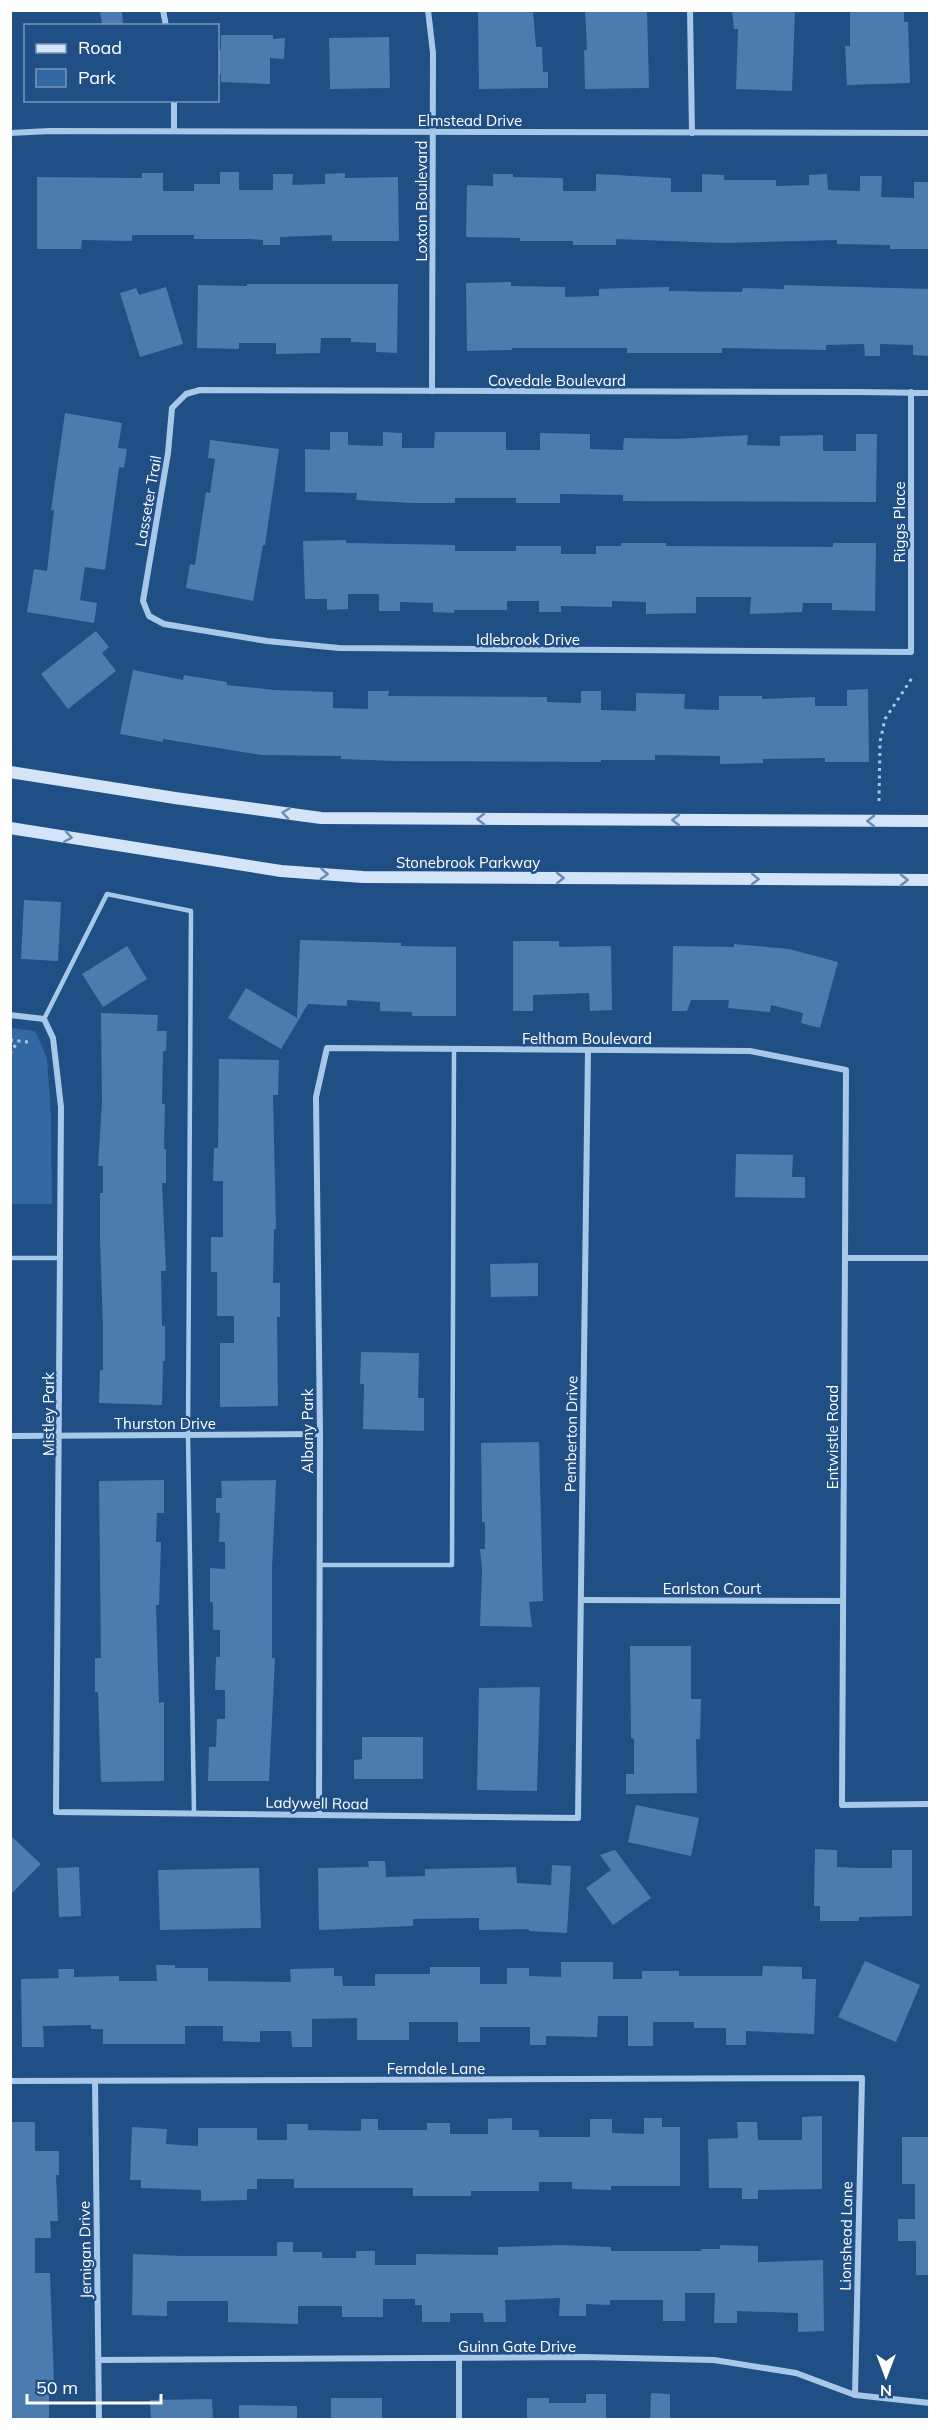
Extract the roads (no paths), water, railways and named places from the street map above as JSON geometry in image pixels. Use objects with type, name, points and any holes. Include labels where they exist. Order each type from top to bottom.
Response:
[{"type":"main road","points":[[10,772],[321,818],[930,821]]},
{"type":"main road","name":"Stonebrook Parkway","points":[[10,828],[281,871],[363,877],[930,880]]},
{"type":"street","name":"Loxton Boulevard","points":[[428,10],[433,53],[432,391]]},
{"type":"street","points":[[690,10],[693,51],[692,133]]},
{"type":"street","points":[[174,102],[174,131]]},
{"type":"street","name":"Elmstead Drive","points":[[10,133],[174,131],[930,133]]},
{"type":"street","name":"Covedale Boulevard","points":[[186,394],[200,390],[930,393]]},
{"type":"street","name":"Riggs Place","points":[[910,652],[911,392]]},
{"type":"street","name":"Lasseter Trail","points":[[149,616],[143,601],[165,470],[172,408],[186,394]]},
{"type":"street","name":"Idlebrook Drive","points":[[149,616],[164,624],[243,638],[356,649],[910,652]]},
{"type":"street","points":[[10,1015],[45,1019]]},
{"type":"street","name":"Mistley Park","points":[[45,1019],[53,1038],[61,1107],[56,1812]]},
{"type":"street","name":"Feltham Boulevard","points":[[327,1048],[750,1051],[846,1070]]},
{"type":"street","name":"Albany Park","points":[[319,1815],[320,1434],[316,1097],[327,1048]]},
{"type":"street","name":"Pemberton Drive","points":[[578,1818],[588,1050]]},
{"type":"street","name":"Entwistle Road","points":[[846,1070],[842,1805],[930,1804]]},
{"type":"street","points":[[844,1258],[930,1258]]},
{"type":"street","name":"Thurston Drive","points":[[10,1436],[320,1434]]},
{"type":"street","name":"Earlston Court","points":[[581,1600],[843,1601]]},
{"type":"street","name":"Ladywell Road","points":[[56,1812],[578,1818]]},
{"type":"street","name":"Ferndale Lane","points":[[10,2081],[862,2078]]},
{"type":"street","name":"Lionshead Lane","points":[[855,2395],[862,2078]]},
{"type":"street","name":"Jernigan Drive","points":[[95,2080],[99,2420]]},
{"type":"street","points":[[459,2358],[459,2420]]},
{"type":"street","name":"Guinn Gate Drive","points":[[99,2360],[459,2358],[714,2360],[796,2373],[855,2395],[930,2403]]},
{"type":"lane","points":[[45,1019],[107,894],[191,911],[188,1435],[194,1813]]},
{"type":"lane","points":[[319,1564],[452,1565],[454,1049]]},
{"type":"lane","points":[[10,1258],[61,1258]]}]
